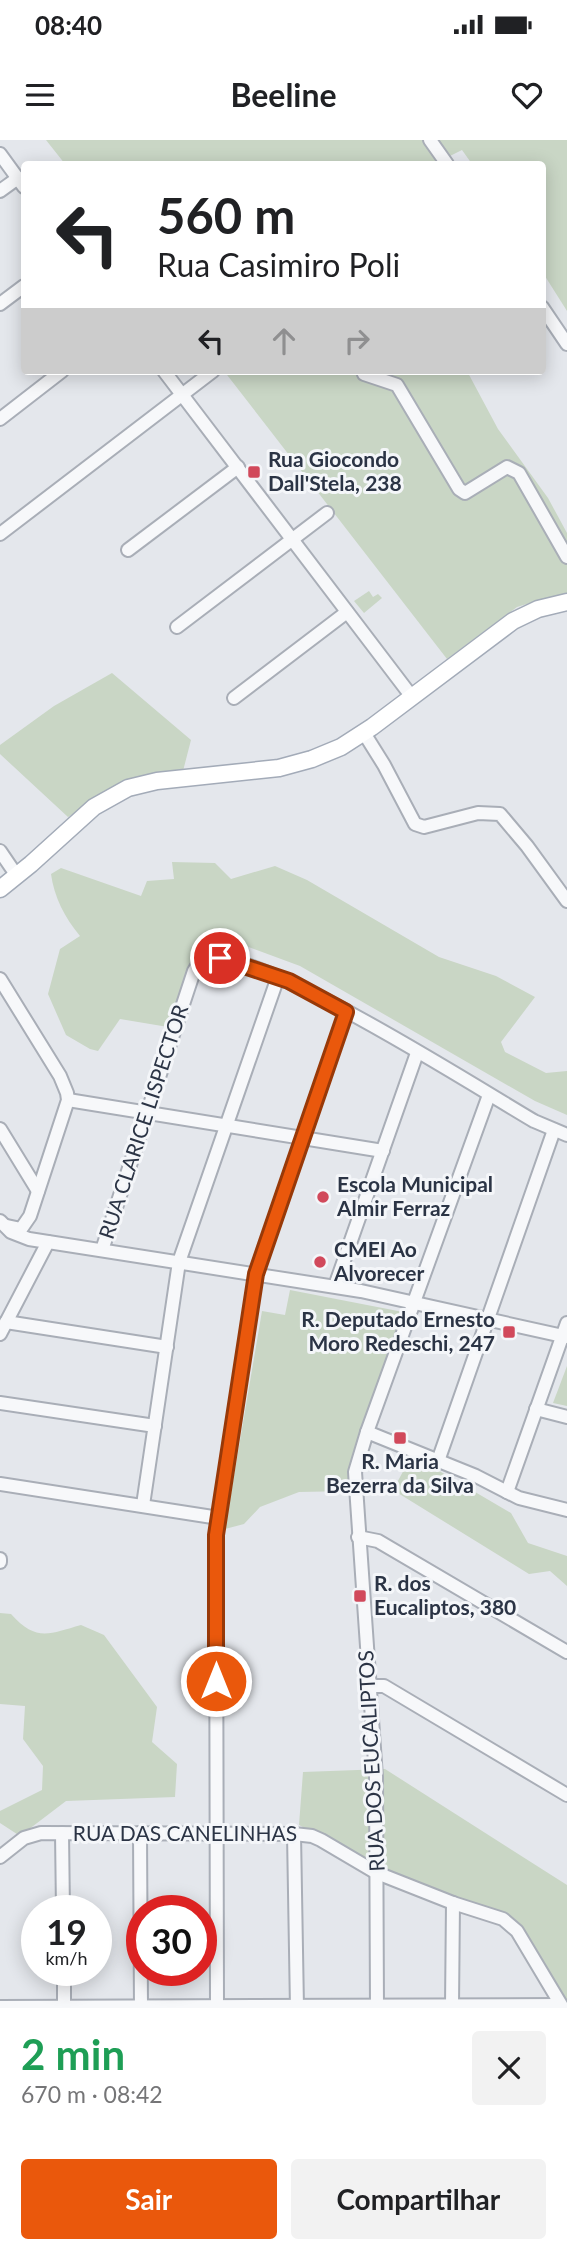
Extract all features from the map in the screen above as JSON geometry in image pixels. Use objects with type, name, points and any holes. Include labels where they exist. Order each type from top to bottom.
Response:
[{"type":"main road","points":[[0,888],[18,876],[94,807],[128,788],[158,781],[297,764],[328,753],[364,733],[513,621],[538,609],[567,601]]},
{"type":"street","points":[[430,140],[445,161]]},
{"type":"street","points":[[0,155],[21,182],[0,191]]},
{"type":"street","points":[[0,304],[21,288]]},
{"type":"street","points":[[546,313],[567,344]]},
{"type":"street","points":[[0,419],[57,375]]},
{"type":"street","points":[[167,375],[412,697]]},
{"type":"street","points":[[0,534],[209,375]]},
{"type":"street","points":[[367,375],[397,385],[459,489],[465,493],[507,467],[519,473],[567,557]]},
{"type":"street","points":[[128,550],[237,467]]},
{"type":"street","points":[[177,627],[327,513]]},
{"type":"street","points":[[234,698],[347,612]]},
{"type":"street","points":[[364,733],[415,824],[424,827],[478,813],[500,814],[567,901]]},
{"type":"street","points":[[0,851],[18,876]]},
{"type":"street","name":"RUA CLARICE LISPECTOR","points":[[102,1250],[197,965],[206,958],[215,957],[278,977]]},
{"type":"street","points":[[143,1505],[179,1262],[278,977],[346,1012],[489,1095],[567,1135]]},
{"type":"street","points":[[0,979],[60,1076],[68,1100],[30,1216],[21,1228],[12,1228],[2,1223]]},
{"type":"street","points":[[217,2007],[216,1546],[219,1518],[256,1274],[346,1012]]},
{"type":"street","points":[[335,1286],[417,1053]]},
{"type":"street","name":"RUA DOS EUCALIPTOS","points":[[377,2007],[376,1777],[354,1479],[367,1432],[489,1095]]},
{"type":"street","points":[[68,1100],[383,1151]]},
{"type":"street","points":[[0,1129],[38,1191]]},
{"type":"street","points":[[438,1461],[554,1130]]},
{"type":"street","points":[[30,1216],[34,1235],[48,1242]]},
{"type":"street","points":[[2,1223],[20,1237],[335,1286],[488,1319],[565,1332],[507,1492]]},
{"type":"street","points":[[48,1242],[3,1328],[167,1347]]},
{"type":"street","points":[[0,1403],[155,1426]]},
{"type":"street","points":[[536,1409],[567,1417]]},
{"type":"street","points":[[367,1432],[519,1498],[567,1510]]},
{"type":"street","points":[[0,1484],[219,1518]]},
{"type":"street","points":[[358,1537],[378,1541],[567,1652]]},
{"type":"street","points":[[370,1686],[384,1686],[567,1795]]},
{"type":"street","points":[[62,1833],[63,1895]]},
{"type":"street","points":[[140,1833],[141,2007]]},
{"type":"street","name":"RUA DAS CANELINHAS","points":[[0,1857],[18,1842],[32,1835],[216,1833],[312,1836],[377,1873],[453,1903],[503,1919],[513,1926],[561,2006]]},
{"type":"street","points":[[295,1834],[297,2007]]},
{"type":"street","points":[[452,2005],[453,1903]]},
{"type":"street","points":[[64,1986],[64,2008]]},
{"type":"street","points":[[0,2007],[561,2006]]},
{"type":"green space","points":[[46,140],[567,140],[567,311],[546,278],[546,161],[470,161],[462,150],[440,161],[63,161]]},
{"type":"green space","points":[[227,375],[469,375],[498,429],[548,498],[567,533],[567,594],[517,607],[447,659]]},
{"type":"green space","points":[[369,591],[373,597],[378,594],[382,598],[364,613],[354,601]]},
{"type":"green space","points":[[112,673],[191,740],[183,771],[102,796],[68,817],[0,754],[0,745],[54,706]]},
{"type":"green space","points":[[172,862],[215,863],[231,879],[275,866],[307,880],[439,957],[496,976],[535,997],[501,1042],[505,1052],[546,1073],[567,1071],[567,1115],[535,1101],[300,966],[227,939],[207,938],[197,946],[168,1027],[120,1019],[98,1051],[66,1035],[48,994],[60,949],[80,936],[61,907],[51,874],[61,868],[141,896],[147,881],[174,879]]},
{"type":"green space","points":[[290,1290],[403,1312],[352,1467],[350,1491],[299,1492],[260,1507],[244,1524],[225,1529],[262,1311],[285,1315]]},
{"type":"green space","points":[[567,1366],[567,1406],[553,1403]]},
{"type":"green space","points":[[412,1455],[511,1513],[528,1543],[567,1556],[567,1586],[550,1571],[529,1574],[393,1490]]},
{"type":"green space","points":[[0,1613],[11,1614],[28,1629],[36,1632],[51,1633],[81,1625],[104,1635],[157,1707],[152,1742],[177,1764],[175,1797],[66,1801],[20,1836],[0,1823],[0,1811],[42,1790],[43,1766],[23,1739],[25,1706],[0,1704]]},
{"type":"green space","points":[[385,1769],[567,1885],[567,2003],[515,1919],[380,1867],[299,1825],[303,1772]]},
{"type":"place","name":"Rua Giocondo Dall'Stela, 238","points":[[254,472]]},
{"type":"place","name":"Escola Municipal Almir Ferraz","points":[[323,1197]]},
{"type":"place","name":"CMEI Ao Alvorecer","points":[[320,1262]]},
{"type":"place","name":"R. Deputado Ernesto Moro Redeschi, 247","points":[[509,1332]]},
{"type":"place","name":"R. Maria Bezerra da Silva","points":[[400,1438]]},
{"type":"place","name":"R. dos Eucaliptos, 380","points":[[360,1596]]},
{"type":"route","points":[[216,1681],[216,1535],[256,1274],[346,1012],[289,981],[220,958]]}]
